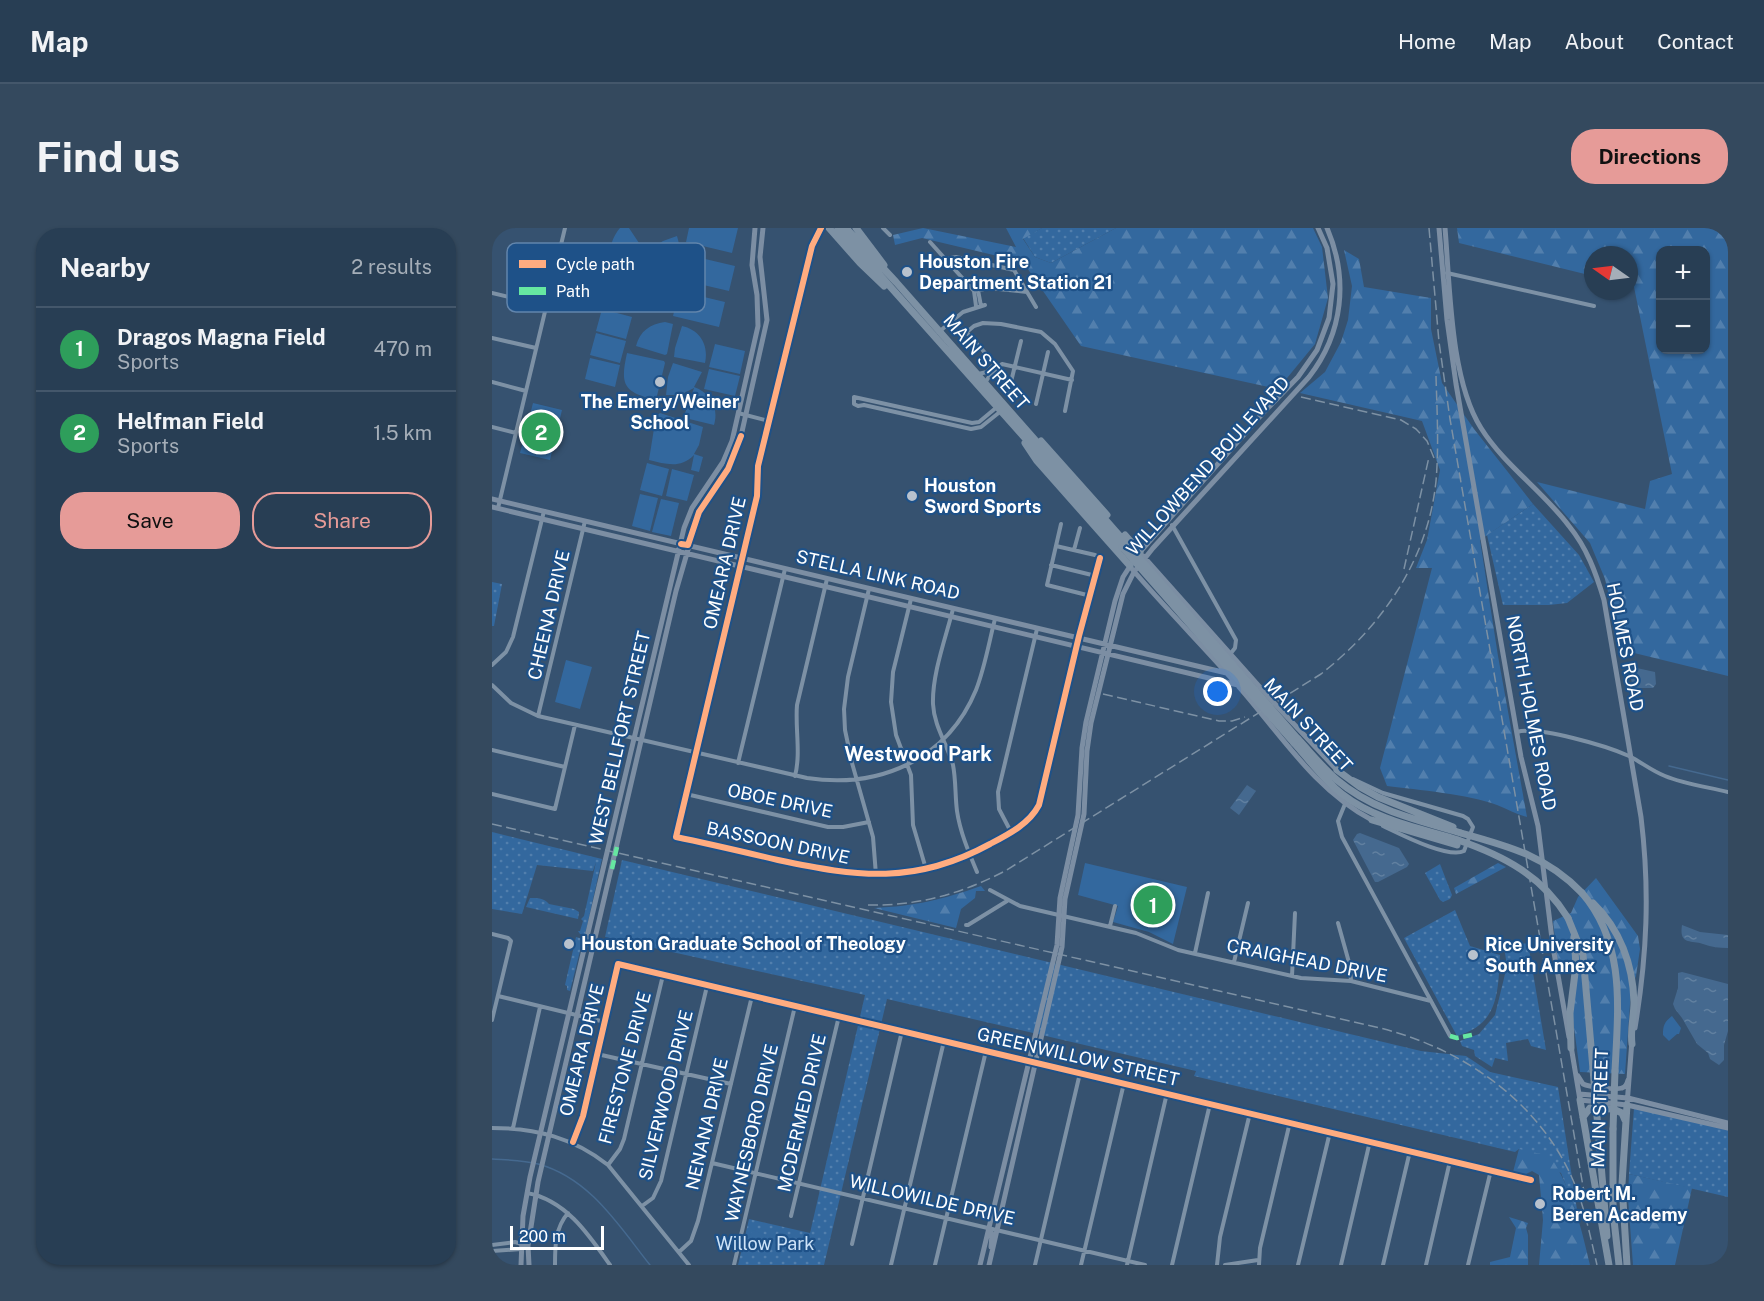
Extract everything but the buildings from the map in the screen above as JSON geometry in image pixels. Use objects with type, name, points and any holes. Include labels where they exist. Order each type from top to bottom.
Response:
[{"type":"highway","points":[[829,228],[860,263],[917,316]]},
{"type":"highway","name":"MAIN STREET","points":[[838,228],[1126,544],[1296,741],[1326,770],[1358,796],[1459,837],[1522,868],[1555,899],[1569,920],[1583,955],[1610,1265]]},
{"type":"highway","name":"MAIN STREET","points":[[846,228],[985,383],[1003,410]]},
{"type":"highway","points":[[856,228],[896,282]]},
{"type":"highway","points":[[1003,410],[1037,461],[1132,569]]},
{"type":"highway","points":[[1119,555],[1126,555],[1126,544]]},
{"type":"highway","points":[[1126,544],[1142,555]]},
{"type":"highway","points":[[1337,770],[1378,797],[1459,837]]},
{"type":"highway","points":[[1372,820],[1459,837]]},
{"type":"highway","name":"MAIN STREET","points":[[1459,837],[1492,842],[1527,853],[1545,862],[1584,895],[1606,931],[1616,967],[1618,986],[1613,1129],[1613,1211],[1619,1265]]},
{"type":"highway","points":[[1584,895],[1605,916],[1626,956],[1634,1001],[1630,1037],[1632,1044]]},
{"type":"highway","points":[[1569,920],[1574,939],[1576,965],[1570,1013],[1571,1048]]},
{"type":"highway","points":[[1580,1097],[1610,1265]]},
{"type":"highway","points":[[1627,1265],[1622,1206],[1625,1122],[1628,1102]]},
{"type":"highway","points":[[1583,1118],[1590,1108],[1612,1109],[1622,1113],[1625,1122]]},
{"type":"main road","points":[[755,228],[763,229]]},
{"type":"main road","name":"WEST BELLFORT STREET","points":[[521,1265],[523,1216],[540,1134],[594,940],[687,519],[729,450],[756,336],[759,316],[752,251],[755,228]]},
{"type":"main road","name":"WILLOWBEND BOULEVARD","points":[[1142,555],[1173,525],[1223,457],[1303,371],[1317,350],[1329,318],[1333,284],[1331,264],[1318,228]]},
{"type":"main road","name":"WILLOWBEND BOULEVARD","points":[[989,1265],[1037,1063],[1064,893],[1081,815],[1082,748],[1120,584],[1168,519],[1229,463],[1309,377],[1325,351],[1337,320],[1340,296],[1338,263],[1327,228]]},
{"type":"main road","name":"HOLMES ROAD","points":[[1439,228],[1462,383],[1471,410],[1481,429],[1501,453],[1569,525],[1594,568],[1604,600],[1644,847],[1647,931],[1632,1044],[1628,1102]]},
{"type":"main road","name":"HOLMES ROAD","points":[[1445,228],[1446,273],[1456,384]]},
{"type":"main road","name":"WEST BELLFORT STREET","points":[[673,590],[699,512],[734,457],[746,415],[767,320],[760,257],[763,229]]},
{"type":"main road","points":[[1331,264],[1338,263]]},
{"type":"main road","points":[[755,282],[763,280]]},
{"type":"main road","points":[[1329,318],[1337,320]]},
{"type":"main road","points":[[756,336],[764,338]]},
{"type":"main road","points":[[1303,371],[1309,377]]},
{"type":"main road","name":"NORTH HOLMES ROAD","points":[[1456,384],[1521,757],[1538,826],[1553,946],[1580,1097]]},
{"type":"main road","points":[[1263,413],[1270,418]]},
{"type":"main road","points":[[1223,457],[1229,463]]},
{"type":"main road","points":[[703,491],[709,496]]},
{"type":"main road","name":"STELLA LINK ROAD","points":[[492,499],[1256,682]]},
{"type":"main road","name":"STELLA LINK ROAD","points":[[495,508],[1238,685]]},
{"type":"main road","points":[[1142,555],[1337,770]]},
{"type":"main road","points":[[1132,569],[1238,685],[1316,777],[1345,804],[1372,820]]},
{"type":"main road","points":[[1144,582],[1143,575],[1148,569],[1156,570]]},
{"type":"main road","points":[[1201,668],[1208,661],[1207,652]]},
{"type":"main road","points":[[1176,670],[1178,662]]},
{"type":"main road","points":[[1251,700],[1262,689]]},
{"type":"main road","name":"WEST BELLFORT STREET","points":[[529,1265],[528,1246],[535,1194],[562,1076],[587,938],[628,782]]},
{"type":"main road","points":[[587,938],[594,940]]},
{"type":"main road","name":"WILLOWBEND BOULEVARD","points":[[980,1265],[1029,1061],[1044,1013]]},
{"type":"main road","points":[[1035,1038],[1033,1059],[1037,1063]]},
{"type":"main road","points":[[1576,1072],[1584,1085],[1620,1089],[1628,1083],[1629,1075]]},
{"type":"main road","points":[[555,1075],[562,1076]]},
{"type":"main road","points":[[1580,1097],[1628,1102],[1728,1123]]},
{"type":"main road","points":[[1680,1114],[1728,1128]]},
{"type":"main road","points":[[1015,1117],[1023,1119]]},
{"type":"main road","points":[[1002,1174],[1010,1176]]},
{"type":"main road","points":[[996,1197],[994,1224],[998,1230]]},
{"type":"main road","points":[[988,1228],[992,1234],[991,1257]]},
{"type":"street","points":[[564,243],[565,228]]},
{"type":"street","name":"OMEARA DRIVE","points":[[676,837],[757,496],[757,471],[812,246],[821,228]]},
{"type":"street","points":[[883,228],[890,235]]},
{"type":"street","points":[[930,242],[976,290],[981,306],[959,314],[939,332]]},
{"type":"street","points":[[946,259],[956,257],[1014,270],[1036,307]]},
{"type":"street","points":[[1446,273],[1594,306]]},
{"type":"street","points":[[976,290],[989,288],[1027,292]]},
{"type":"street","points":[[492,293],[507,297]]},
{"type":"street","points":[[495,508],[500,501],[526,391],[530,386],[537,357],[536,348],[548,312]]},
{"type":"street","points":[[960,337],[978,324],[989,323],[1041,332],[1050,339],[1072,371],[1065,411]]},
{"type":"street","points":[[966,332],[997,366]]},
{"type":"street","points":[[492,338],[536,348]]},
{"type":"street","points":[[1008,394],[1021,340]]},
{"type":"street","points":[[1036,404],[1048,352]]},
{"type":"street","points":[[985,383],[991,371],[1002,364],[1072,380]]},
{"type":"street","points":[[977,374],[991,371]]},
{"type":"street","points":[[492,382],[526,391]]},
{"type":"street","points":[[872,404],[962,424],[979,422],[1003,410]]},
{"type":"street","points":[[738,413],[769,421]]},
{"type":"street","points":[[492,427],[516,433]]},
{"type":"street","points":[[492,665],[506,652],[513,637],[544,511]]},
{"type":"street","points":[[1168,519],[1236,640],[1235,648],[1231,653]]},
{"type":"street","name":"CHEENA DRIVE","points":[[538,716],[585,521]]},
{"type":"street","points":[[1061,524],[1047,585],[1091,596]]},
{"type":"street","points":[[1074,550],[1080,528]]},
{"type":"street","points":[[1056,546],[1095,555]]},
{"type":"street","name":"BASSOON DRIVE","points":[[676,837],[831,871],[876,875],[926,869],[970,855],[1011,832],[1031,817],[1039,805],[1076,647],[1100,558]]},
{"type":"street","points":[[1051,565],[1096,576]]},
{"type":"street","points":[[738,763],[785,568]]},
{"type":"street","points":[[795,776],[798,758],[797,705],[827,579]]},
{"type":"street","points":[[869,589],[844,699],[845,730],[875,849],[876,875]]},
{"type":"street","points":[[910,598],[891,694],[896,735],[913,788],[911,809],[913,825],[926,869]]},
{"type":"street","points":[[953,609],[933,691],[934,717],[954,772],[958,819],[977,872]]},
{"type":"street","points":[[492,685],[511,703],[538,716],[795,776],[834,782],[856,780],[887,774],[907,764],[935,746],[943,738],[961,717],[976,690],[994,619]]},
{"type":"street","points":[[1011,832],[999,809],[998,792],[1037,629]]},
{"type":"street","points":[[492,794],[555,809],[575,725]]},
{"type":"street","points":[[1517,732],[1537,731],[1615,750],[1667,777],[1728,792]]},
{"type":"street","points":[[492,750],[565,767]]},
{"type":"street","points":[[1337,770],[1383,793],[1463,816],[1473,827],[1464,851],[1454,854],[1399,834],[1372,820]]},
{"type":"street","name":"OBOE DRIVE","points":[[686,794],[828,827],[843,827],[869,822]]},
{"type":"street","points":[[1345,804],[1338,821],[1342,837],[1450,1036]]},
{"type":"street","name":"CRAIGHEAD DRIVE","points":[[990,891],[1007,901],[1136,933],[1173,948],[1313,980],[1351,981],[1431,1001]]},
{"type":"street","points":[[1195,953],[1208,893]]},
{"type":"street","points":[[966,924],[968,925],[1007,901]]},
{"type":"street","points":[[1234,962],[1248,903]]},
{"type":"street","points":[[1110,927],[1115,906]]},
{"type":"street","points":[[1292,976],[1295,913]]},
{"type":"street","points":[[1338,923],[1350,966],[1351,981]]},
{"type":"street","points":[[492,934],[509,939],[511,943],[492,1020]]},
{"type":"street","name":"OMEARA DRIVE","points":[[573,1142],[583,1116],[618,964]]},
{"type":"street","name":"GREENWILLOW STREET","points":[[618,964],[1531,1180]]},
{"type":"street","name":"FIRESTONE DRIVE","points":[[608,1165],[620,1149],[624,1139],[663,975]]},
{"type":"street","name":"SILVERWOOD DRIVE","points":[[642,1206],[652,1198],[661,1181],[707,986]]},
{"type":"street","points":[[1413,996],[1425,989]]},
{"type":"street","points":[[498,996],[605,1022]]},
{"type":"street","name":"NENANA DRIVE","points":[[679,1252],[691,1241],[695,1231],[752,996]]},
{"type":"street","name":"WAYNESBORO DRIVE","points":[[734,1265],[795,1006]]},
{"type":"street","points":[[513,1128],[540,1007]]},
{"type":"street","name":"MCDERMED DRIVE","points":[[791,1216],[839,1016]]},
{"type":"street","points":[[852,1244],[902,1031]]},
{"type":"street","points":[[891,1265],[944,1041]]},
{"type":"street","points":[[935,1265],[986,1051]]},
{"type":"street","points":[[597,1054],[730,1084]]},
{"type":"street","points":[[1035,1265],[1080,1073]]},
{"type":"street","points":[[1081,1265],[1124,1083]]},
{"type":"street","points":[[1127,1263],[1167,1093]]},
{"type":"street","points":[[1172,1265],[1210,1104]]},
{"type":"street","points":[[1217,1265],[1220,1237],[1250,1113]]},
{"type":"street","points":[[1225,1265],[1258,1263],[1290,1122]]},
{"type":"street","points":[[492,1128],[513,1128],[573,1142],[608,1165],[689,1265]]},
{"type":"street","points":[[1298,1265],[1330,1132]]},
{"type":"street","points":[[1341,1265],[1370,1142]]},
{"type":"street","points":[[1383,1265],[1410,1151]]},
{"type":"street","points":[[1426,1265],[1450,1161]]},
{"type":"street","name":"WILLOWILDE DRIVE","points":[[712,1162],[1084,1250],[1127,1263],[1145,1265]]},
{"type":"street","points":[[1468,1265],[1491,1170]]},
{"type":"street","points":[[527,1193],[535,1194],[568,1213],[610,1265]]},
{"type":"street","points":[[555,1265],[557,1233],[560,1223],[568,1213]]},
{"type":"street","points":[[492,1245],[528,1246]]},
{"type":"street","points":[[492,1251],[521,1246]]},
{"type":"green space","points":[[620,228],[629,228],[639,243],[612,243]]},
{"type":"green space","points":[[689,228],[738,228],[732,253],[705,247],[705,243],[686,242]]},
{"type":"green space","points":[[923,228],[1016,247],[1006,228],[1042,228],[1023,239],[1035,257],[1051,263],[1116,228],[1313,228],[1322,247],[1328,298],[1315,344],[1278,389],[1081,346],[1023,262],[922,238],[895,245],[893,235]]},
{"type":"green space","points":[[1042,228],[1116,228],[1051,263],[1035,257],[1023,238]]},
{"type":"green space","points":[[1457,228],[1728,228],[1728,676],[1622,650],[1605,579],[1590,543],[1537,482],[1645,509],[1650,481],[1672,474],[1637,300],[1638,246],[1584,246],[1584,274],[1459,243]]},
{"type":"green space","points":[[677,236],[679,243],[660,243]]},
{"type":"green space","points":[[1344,250],[1359,259],[1364,287],[1431,298],[1431,329],[1442,383],[1474,429],[1533,504],[1480,540],[1527,817],[1472,798],[1387,786],[1380,768],[1432,568],[1416,568],[1427,540],[1440,470],[1422,421],[1300,393],[1325,372],[1341,342],[1348,320],[1352,286]]},
{"type":"green space","points":[[705,259],[735,266],[729,291],[705,285]]},
{"type":"green space","points":[[705,297],[725,302],[719,327],[673,316],[674,312],[705,312]]},
{"type":"green space","points":[[601,312],[613,312],[632,317],[626,339],[596,331]]},
{"type":"green space","points":[[665,322],[673,324],[667,354],[636,346],[646,329]]},
{"type":"green space","points":[[682,326],[694,331],[702,339],[706,350],[705,363],[674,357]]},
{"type":"green space","points":[[596,333],[626,341],[620,363],[590,355]]},
{"type":"green space","points":[[715,344],[745,351],[740,374],[709,367]]},
{"type":"green space","points":[[627,353],[664,361],[656,400],[637,394],[626,386],[624,373]]},
{"type":"green space","points":[[590,358],[620,365],[615,387],[585,379]]},
{"type":"green space","points":[[673,363],[702,372],[694,387],[705,393],[712,402],[715,413],[714,425],[685,418],[694,388],[680,395],[666,395],[668,377]]},
{"type":"green space","points":[[709,369],[740,376],[735,396],[704,389]]},
{"type":"green space","points":[[533,403],[562,410],[550,460],[520,453]]},
{"type":"green space","points":[[660,413],[703,427],[699,445],[694,454],[703,457],[699,472],[691,470],[694,455],[678,464],[649,460],[656,416]]},
{"type":"green space","points":[[647,463],[669,469],[662,496],[640,490]]},
{"type":"green space","points":[[672,469],[694,475],[687,501],[666,496]]},
{"type":"green space","points":[[640,494],[658,498],[650,531],[632,526]]},
{"type":"green space","points":[[661,499],[679,503],[671,536],[652,532]]},
{"type":"green space","points":[[1533,504],[1579,555],[1594,582],[1567,603],[1503,605],[1487,535]]},
{"type":"green space","points":[[492,582],[502,584],[494,626],[492,626]]},
{"type":"green space","points":[[566,660],[592,667],[580,709],[555,702]]},
{"type":"green space","points":[[492,832],[602,859],[585,935],[578,931],[583,921],[581,919],[584,916],[596,862],[593,871],[537,865],[522,914],[492,909]]},
{"type":"green space","name":"Willow Park","points":[[622,860],[1421,1051],[1466,1056],[1490,1072],[1558,1087],[1578,1216],[1561,1173],[1519,1149],[1515,1152],[1194,1076],[1196,1071],[887,999],[824,1265],[738,1265],[749,1219],[810,1233],[865,995],[605,937]]},
{"type":"green space","points":[[1085,863],[1187,887],[1173,944],[1149,932],[1113,922],[1118,906],[1078,895]]},
{"type":"green space","points":[[1498,863],[1506,867],[1456,894],[1454,888]]},
{"type":"green space","points":[[1440,864],[1452,895],[1450,899],[1443,902],[1425,873]]},
{"type":"green space","points":[[1596,878],[1638,936],[1640,949],[1636,976],[1631,990],[1625,1074],[1580,1072],[1572,1013],[1572,962],[1558,964],[1553,921],[1571,913],[1578,897]]},
{"type":"green space","points":[[981,886],[985,891],[976,891],[975,898],[961,909],[956,928],[874,908],[928,901]]},
{"type":"green space","points":[[530,898],[574,909],[579,912],[578,919],[526,907]]},
{"type":"green space","points":[[1455,910],[1470,946],[1500,955],[1497,994],[1489,1015],[1471,1031],[1457,1036],[1404,938]]},
{"type":"green space","points":[[576,937],[583,939],[570,991],[565,985]]},
{"type":"green space","points":[[1528,943],[1546,1050],[1531,1046],[1528,1039],[1506,1043],[1508,1061],[1495,1058],[1492,1067],[1475,1056],[1474,1050],[1462,1046],[1460,1041],[1479,1034],[1495,1015],[1507,966],[1504,947]]},
{"type":"green space","points":[[1672,1016],[1681,1028],[1679,1034],[1669,1041],[1663,1035],[1663,1029]]},
{"type":"green space","points":[[1634,1108],[1728,1130],[1728,1197],[1629,1174]]},
{"type":"green space","points":[[1519,1149],[1550,1156],[1558,1169],[1570,1195],[1590,1265],[1539,1265],[1543,1220],[1539,1175],[1532,1171],[1524,1175],[1513,1172]]},
{"type":"green space","points":[[1629,1174],[1692,1188],[1675,1265],[1633,1265],[1628,1198]]},
{"type":"green space","points":[[1509,1217],[1528,1223],[1526,1228],[1528,1265],[1490,1265],[1490,1262],[1510,1257],[1516,1228]]},
{"type":"green space","name":"Willow Park","points":[[753,1230],[766,1235],[768,1241],[762,1247],[750,1245],[747,1241]]},
{"type":"water","points":[[1632,667],[1655,672],[1656,684],[1653,688],[1633,688],[1629,669]]},
{"type":"water","points":[[1247,785],[1256,791],[1239,815],[1230,808]]},
{"type":"water","points":[[1360,833],[1399,848],[1409,864],[1407,867],[1375,882],[1353,840]]},
{"type":"water","points":[[1682,925],[1700,932],[1728,935],[1728,948],[1712,947],[1684,939]]},
{"type":"water","points":[[1682,972],[1728,984],[1728,1031],[1724,1045],[1724,1060],[1719,1065],[1710,1059],[1708,1053],[1697,1044],[1673,1004],[1678,988],[1678,973]]},
{"type":"waterway","points":[[1669,766],[1728,780]]},
{"type":"waterway","points":[[492,1159],[538,1164],[573,1180],[602,1205],[650,1265]]},
{"type":"railway","points":[[1429,228],[1439,342],[1450,419],[1584,1192]]},
{"type":"railway","points":[[868,905],[904,903],[938,897],[972,886],[1005,871],[1321,674],[1343,655],[1382,613],[1412,564],[1423,538],[1436,481],[1438,442],[1436,376]]},
{"type":"railway","points":[[1301,397],[1401,420],[1416,429],[1427,441],[1434,458]]},
{"type":"railway","points":[[1404,569],[1429,457]]},
{"type":"railway","points":[[1103,694],[1219,721],[1232,721],[1245,717]]},
{"type":"railway","points":[[492,824],[1380,1028],[1412,1038],[1442,1050],[1471,1066],[1498,1085],[1523,1107],[1545,1132],[1563,1159],[1577,1190],[1597,1265]]},
{"type":"marked path","points":[[612,869],[617,847]]},
{"type":"marked path","points":[[1450,1036],[1457,1038],[1476,1034]]},
{"type":"cycle path","points":[[821,228],[812,246],[758,466],[757,496],[676,837],[807,866],[886,874],[911,872],[963,857],[1011,832],[1030,818],[1039,805],[1100,558]]},
{"type":"cycle path","points":[[681,544],[688,545],[699,512],[728,469],[741,436]]},
{"type":"cycle path","points":[[573,1142],[583,1116],[618,964],[1531,1180]]},
{"type":"place","name":"Houston Fire Department Station 21","points":[[907,272]]},
{"type":"place","name":"The Emery/Weiner School","points":[[660,382]]},
{"type":"place","name":"Helfman Field","points":[[541,432]]},
{"type":"place","name":"Houston Sword Sports","points":[[912,496]]},
{"type":"place","name":"Dragos Magna Field","points":[[1153,905]]},
{"type":"place","name":"Houston Graduate School of Theology","points":[[569,944]]},
{"type":"place","name":"Rice University South Annex","points":[[1473,955]]},
{"type":"place","name":"Robert M. Beren Academy","points":[[1540,1204]]},
{"type":"district","name":"Westwood Park","points":[[918,754]]}]
